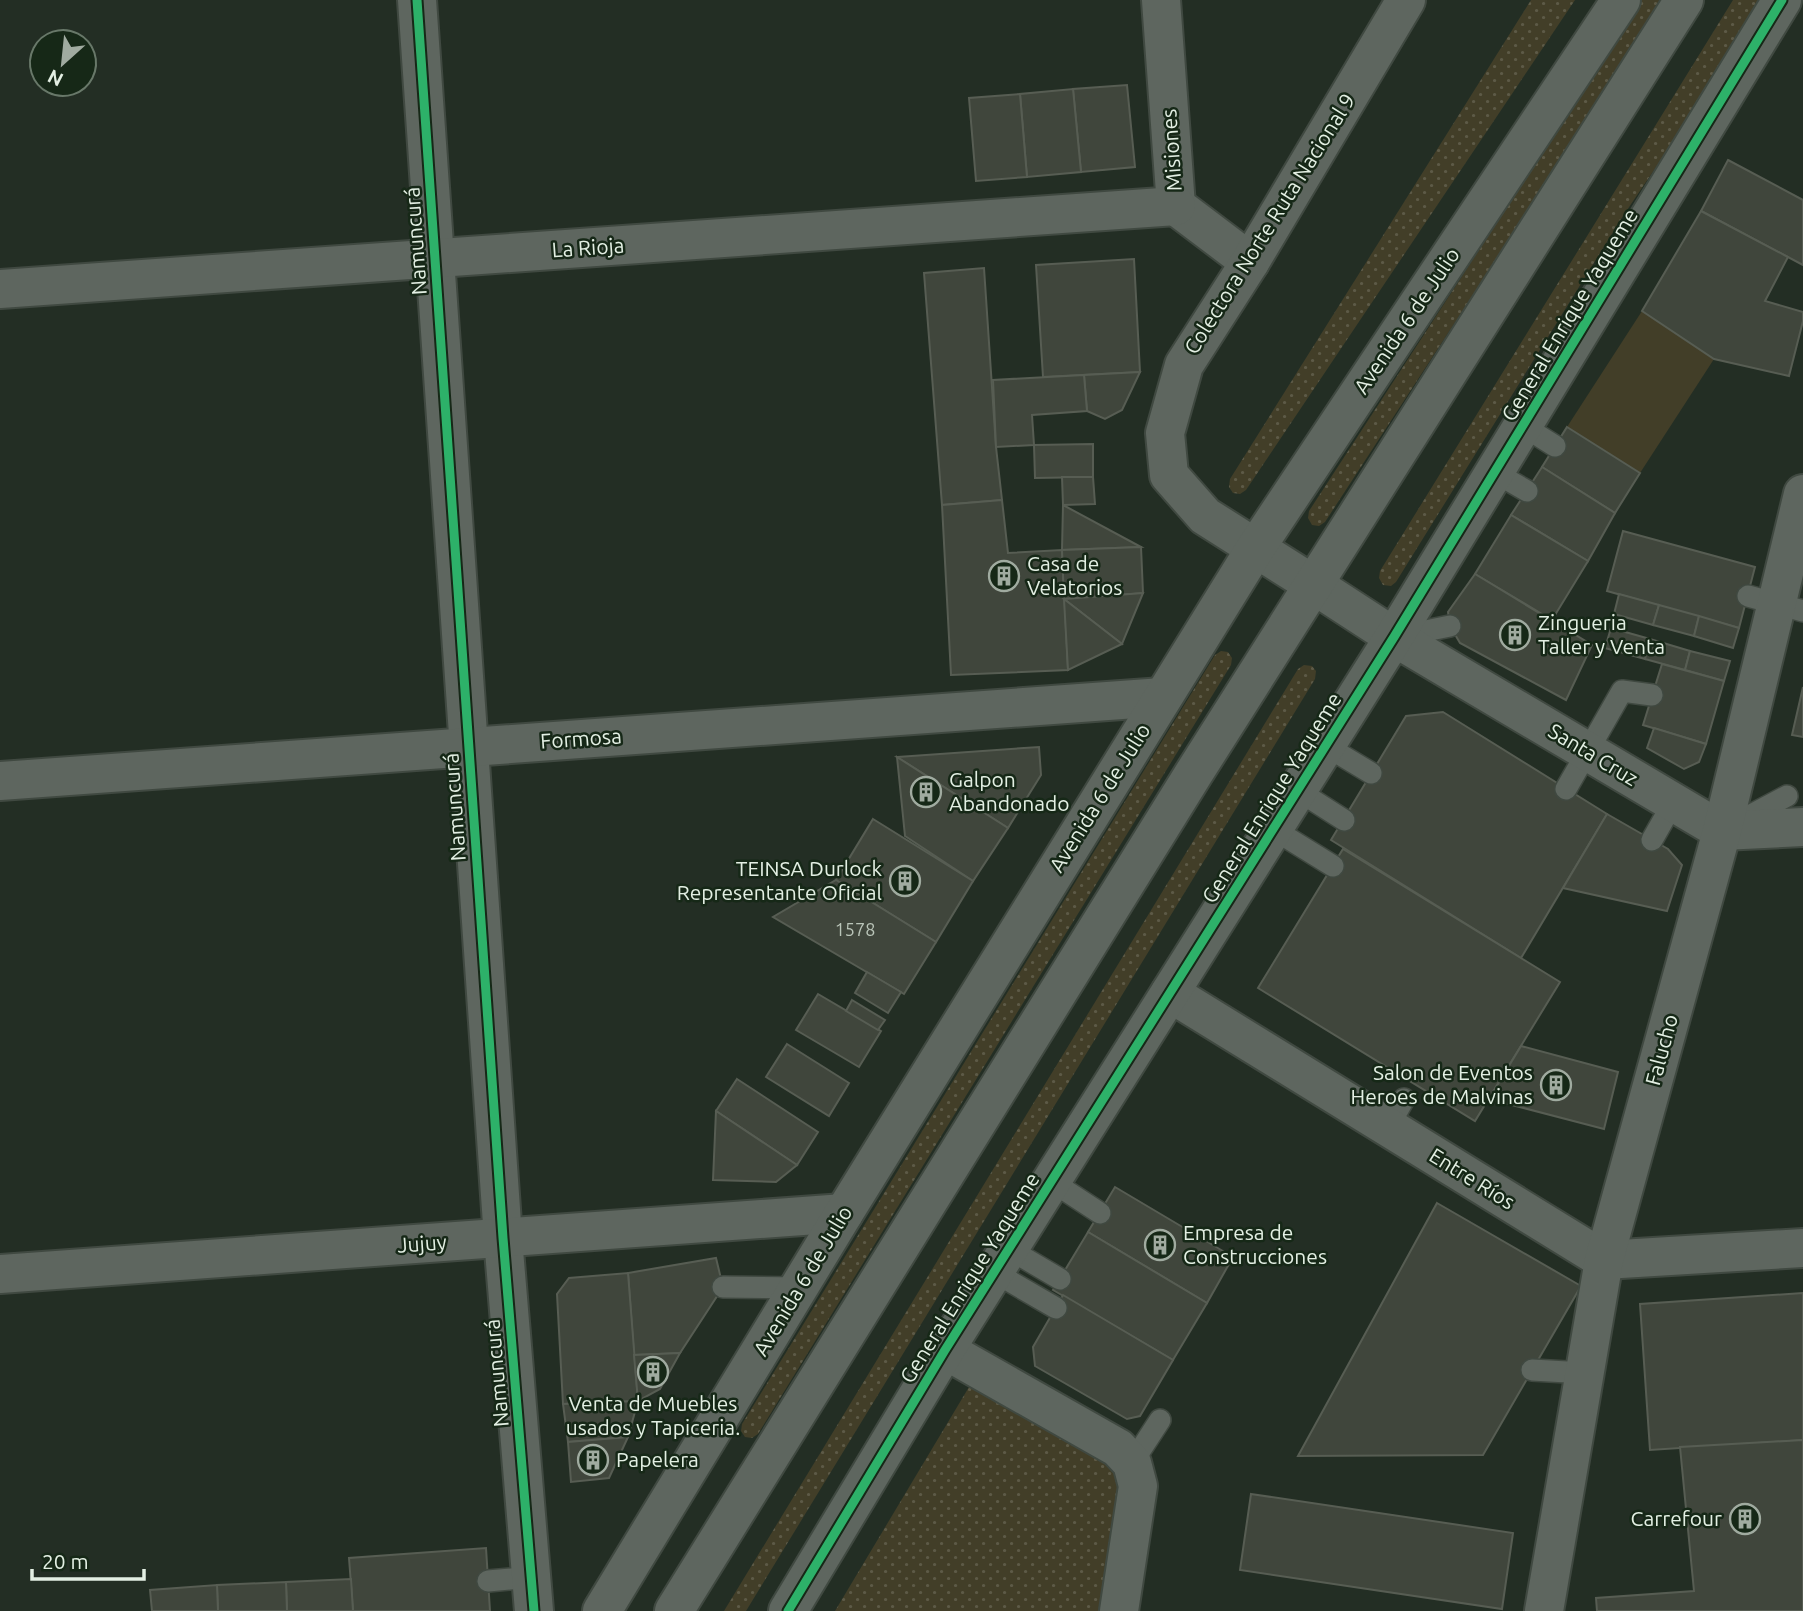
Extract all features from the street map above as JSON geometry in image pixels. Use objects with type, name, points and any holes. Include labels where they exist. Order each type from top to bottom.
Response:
[{"type":"street","name":"Namuncurá","points":[[416,0],[503,1238],[533,1594]]},
{"type":"street","name":"Misiones","points":[[1161,0],[1176,206],[1250,262]]},
{"type":"street","name":"Colectora Norte Ruta Nacional 9","points":[[1394,637],[1205,516],[1169,475],[1165,433],[1184,365],[1250,262],[1406,0]]},
{"type":"street","name":"Avenida 6 de Julio","points":[[602,1611],[844,1213],[1255,549],[1621,0]]},
{"type":"street","points":[[674,1611],[1186,785],[1684,0]]},
{"type":"street","name":"General Enrique Yaqueme","points":[[788,1611],[945,1350],[1394,637],[1782,0]]},
{"type":"street","points":[[1790,0],[1803,8]]},
{"type":"street","name":"La Rioja","points":[[0,289],[1176,206]]},
{"type":"street","name":"Falucho","points":[[1544,1611],[1604,1260],[1722,831],[1776,604],[1797,544],[1803,494]]},
{"type":"street","name":"Santa Cruz","points":[[1394,637],[1722,831]]},
{"type":"street","name":"Formosa","points":[[0,781],[1163,697]]},
{"type":"street","points":[[1722,831],[1795,812]]},
{"type":"street","name":"Entre Ríos","points":[[1170,993],[1396,1113],[1604,1260]]},
{"type":"street","name":"Jujuy","points":[[0,1274],[844,1213]]},
{"type":"street","points":[[1604,1260],[1803,1248]]},
{"type":"street","points":[[945,1350],[1118,1448],[1132,1463],[1138,1486],[1118,1611]]},
{"type":"lane","points":[[1523,426],[1555,446]]},
{"type":"lane","points":[[1494,472],[1527,491]]},
{"type":"lane","points":[[1394,637],[1450,626]]},
{"type":"lane","points":[[1566,789],[1622,691],[1652,695]]},
{"type":"lane","points":[[1326,746],[1371,773]]},
{"type":"lane","points":[[1297,790],[1344,820]]},
{"type":"lane","points":[[1652,841],[1673,803]]},
{"type":"lane","points":[[1273,829],[1333,866]]},
{"type":"lane","points":[[1051,1181],[1100,1213]]},
{"type":"lane","points":[[1001,1260],[1060,1279]]},
{"type":"lane","points":[[1001,1260],[1056,1308]]},
{"type":"lane","points":[[723,1287],[799,1288]]},
{"type":"lane","points":[[1532,1370],[1585,1373]]},
{"type":"lane","points":[[1132,1463],[1160,1420]]},
{"type":"lane","points":[[488,1581],[533,1594]]},
{"type":"shaded area","points":[[1531,0],[1575,0],[1246,490],[1240,494],[1233,493],[1229,487],[1230,479]]},
{"type":"shaded area","points":[[1642,0],[1665,0],[1325,522],[1319,526],[1312,525],[1308,518],[1309,511]]},
{"type":"shaded area","points":[[1733,0],[1769,0],[1623,216],[1396,582],[1391,586],[1383,585],[1379,578],[1380,571]]},
{"type":"shaded area","points":[[1642,311],[1714,359],[1640,473],[1567,427]]},
{"type":"shaded area","points":[[1221,651],[1228,652],[1232,658],[1231,665],[758,1434],[752,1438],[745,1437],[741,1431],[742,1424],[1215,655]]},
{"type":"shaded area","points":[[1304,665],[1312,666],[1316,671],[1315,679],[746,1611],[724,1611],[1298,669]]},
{"type":"shaded area","points":[[972,1382],[1123,1472],[1102,1611],[835,1611]]},
{"type":"building","points":[[1127,85],[1135,167],[1081,172],[1073,89]]},
{"type":"building","points":[[1073,89],[1081,172],[1027,177],[1020,94]]},
{"type":"building","points":[[1020,94],[1027,177],[976,181],[969,98]]},
{"type":"building","points":[[1728,160],[1803,200],[1803,265],[1701,211]]},
{"type":"building","points":[[1701,211],[1788,257],[1765,301],[1803,312],[1789,376],[1714,359],[1642,311]]},
{"type":"building","points":[[1134,259],[1140,372],[1043,377],[1036,265]]},
{"type":"building","points":[[984,268],[1002,500],[942,505],[924,273]]},
{"type":"building","points":[[1140,372],[1122,410],[1105,419],[1087,411],[1084,375]]},
{"type":"building","points":[[1084,375],[1087,411],[1032,415],[1034,445],[996,447],[993,380]]},
{"type":"building","points":[[1567,427],[1640,473],[1615,513],[1542,467]]},
{"type":"building","points":[[1093,444],[1093,477],[1035,478],[1034,445]]},
{"type":"building","points":[[1542,467],[1615,513],[1588,561],[1511,515]]},
{"type":"building","points":[[1062,477],[1093,477],[1095,504],[1063,505]]},
{"type":"building","name":"Casa de Velatorios","points":[[1002,500],[1008,553],[1062,550],[1068,670],[951,675],[942,505]]},
{"type":"building","points":[[1063,505],[1141,547],[1062,550]]},
{"type":"building","points":[[1511,515],[1588,561],[1552,620],[1475,574]]},
{"type":"building","points":[[1623,531],[1755,567],[1739,628],[1607,591]]},
{"type":"building","name":"Casa de Velatorios","points":[[1141,547],[1143,593],[1064,599],[1062,550]]},
{"type":"building","name":"Zingueria Taller y Venta","points":[[1475,574],[1592,645],[1566,700],[1460,643],[1450,626],[1448,612]]},
{"type":"building","points":[[1143,593],[1122,644],[1064,599]]},
{"type":"building","points":[[1619,594],[1659,605],[1653,625],[1614,614]]},
{"type":"building","points":[[1064,599],[1122,644],[1068,670]]},
{"type":"building","points":[[1659,605],[1699,616],[1694,636],[1653,625]]},
{"type":"building","points":[[1699,616],[1739,628],[1733,648],[1694,636]]},
{"type":"building","points":[[1611,628],[1650,639],[1645,659],[1605,648]]},
{"type":"building","points":[[1650,639],[1690,651],[1685,670],[1645,659]]},
{"type":"building","points":[[1690,651],[1730,661],[1724,681],[1685,670]]},
{"type":"building","points":[[1662,664],[1724,681],[1706,744],[1643,725]]},
{"type":"building","points":[[1803,687],[1803,737],[1792,735]]},
{"type":"building","points":[[1443,712],[1607,814],[1521,958],[1331,840],[1406,716]]},
{"type":"building","points":[[1654,728],[1706,744],[1699,762],[1684,769],[1647,748]]},
{"type":"building","points":[[1039,747],[1041,775],[1008,828],[897,757]]},
{"type":"building","name":"Galpon Abandonado","points":[[897,757],[1008,828],[973,881],[905,836]]},
{"type":"building","points":[[1607,814],[1668,849],[1682,865],[1667,911],[1563,888]]},
{"type":"building","name":"TEINSA Durlock Representante Oficial","points":[[873,819],[973,881],[936,942],[836,880]]},
{"type":"building","points":[[1343,849],[1560,982],[1475,1121],[1258,988]]},
{"type":"building","points":[[836,880],[936,942],[904,994],[773,917]]},
{"type":"building","points":[[867,972],[901,992],[888,1013],[855,993]]},
{"type":"building","points":[[818,994],[881,1031],[859,1067],[796,1030]]},
{"type":"building","points":[[852,1000],[885,1020],[878,1030],[846,1011]]},
{"type":"building","points":[[787,1044],[849,1083],[829,1116],[766,1077]]},
{"type":"building","name":"Salon de Eventos Heroes de Malvinas","points":[[1521,1046],[1618,1072],[1604,1129],[1489,1099]]},
{"type":"building","points":[[737,1079],[818,1132],[797,1165],[716,1111]]},
{"type":"building","points":[[716,1111],[797,1165],[776,1182],[713,1180]]},
{"type":"building","name":"Empresa de Construcciones","points":[[1115,1187],[1233,1257],[1207,1303],[1088,1232]]},
{"type":"building","points":[[1437,1203],[1581,1286],[1483,1455],[1298,1456]]},
{"type":"building","points":[[1088,1232],[1207,1303],[1173,1360],[1053,1290]]},
{"type":"building","points":[[716,1258],[723,1287],[680,1353],[634,1355],[628,1273]]},
{"type":"building","points":[[628,1273],[638,1401],[563,1404],[557,1294],[569,1278]]},
{"type":"building","points":[[1803,1293],[1803,1440],[1650,1450],[1640,1304]]},
{"type":"building","points":[[1063,1295],[1173,1360],[1140,1416],[1127,1419],[1035,1366],[1033,1347]]},
{"type":"building","name":"Venta de Muebles usados y Tapiceria.","points":[[680,1353],[660,1389],[638,1401],[634,1355]]},
{"type":"building","points":[[638,1401],[628,1437],[568,1442],[563,1404]]},
{"type":"building","name":"Papelera","points":[[628,1437],[609,1478],[571,1482],[568,1442]]},
{"type":"building","name":"Carrefour","points":[[1803,1440],[1803,1611],[1597,1611],[1596,1598],[1694,1591],[1680,1447]]},
{"type":"building","points":[[1251,1494],[1513,1533],[1502,1609],[1240,1570]]},
{"type":"building","points":[[486,1548],[490,1611],[353,1611],[349,1558]]},
{"type":"building","points":[[351,1579],[353,1611],[287,1611],[286,1582]]},
{"type":"building","points":[[286,1582],[287,1611],[218,1611],[217,1585]]},
{"type":"building","points":[[217,1585],[218,1611],[152,1611],[150,1590]]},
{"type":"cycle path","points":[[417,0],[503,1238],[534,1611]]},
{"type":"cycle path","points":[[788,1611],[945,1350],[1394,637],[1782,0]]},
{"type":"place","name":"Casa de Velatorios","points":[[1004,576]]},
{"type":"place","name":"Zingueria Taller y Venta","points":[[1515,635]]},
{"type":"place","name":"Galpon Abandonado","points":[[926,792]]},
{"type":"place","name":"TEINSA Durlock Representante Oficial","points":[[905,881]]},
{"type":"place","name":"Salon de Eventos Heroes de Malvinas","points":[[1556,1085]]},
{"type":"place","name":"Empresa de Construcciones","points":[[1160,1245]]},
{"type":"place","name":"Venta de Muebles usados y Tapiceria.","points":[[653,1372]]},
{"type":"place","name":"Papelera","points":[[593,1460]]},
{"type":"place","name":"Carrefour","points":[[1745,1519]]}]
